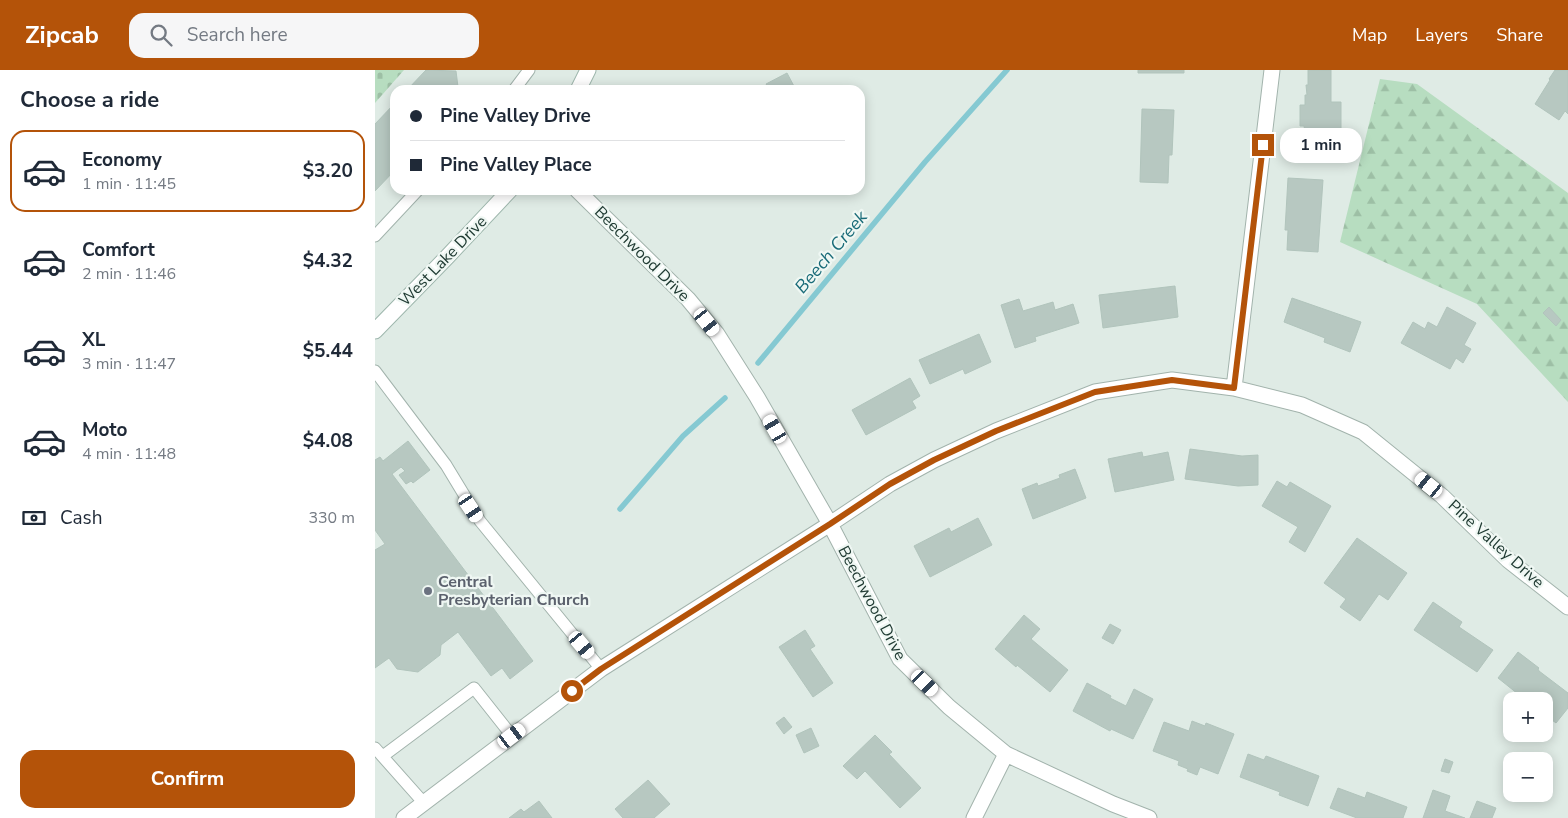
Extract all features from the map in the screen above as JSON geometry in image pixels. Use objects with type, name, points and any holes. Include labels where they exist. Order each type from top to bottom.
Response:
[{"type":"street","points":[[580,85],[588,70]]},
{"type":"street","points":[[1234,388],[1272,70]]},
{"type":"street","name":"West Lake Drive","points":[[375,331],[502,195]]},
{"type":"street","name":"Beechwood Drive","points":[[582,195],[688,298],[717,334],[757,397],[830,524],[900,659],[949,707],[1006,754],[1113,804],[1149,818]]},
{"type":"street","name":"Pine Valley Drive","points":[[404,818],[601,669],[890,484],[934,460],[996,431],[1095,392],[1172,380],[1234,388],[1302,406],[1363,432],[1442,496],[1508,560],[1568,607]]},
{"type":"street","points":[[974,818],[1006,754]]},
{"type":"lane","points":[[518,85],[529,70]]},
{"type":"lane","points":[[375,236],[413,195]]},
{"type":"lane","points":[[375,371],[446,465],[480,522],[601,669]]},
{"type":"lane","points":[[423,802],[379,752],[474,688],[512,736]]},
{"type":"green space","points":[[375,70],[404,70],[390,85],[375,103]]},
{"type":"green space","points":[[1380,79],[1417,84],[1568,193],[1568,402],[1477,304],[1340,242]]},
{"type":"building","points":[[426,70],[456,71],[458,85],[412,85]]},
{"type":"building","points":[[1138,70],[1184,70],[1184,73],[1138,73]]},
{"type":"building","points":[[1308,70],[1331,70],[1331,102],[1341,102],[1341,143],[1307,143],[1304,126],[1300,126],[1300,105],[1305,105]]},
{"type":"building","points":[[1555,70],[1568,70],[1568,114],[1565,111],[1559,120],[1535,104]]},
{"type":"building","points":[[787,73],[793,85],[767,85]]},
{"type":"building","points":[[390,108],[390,175],[375,191],[375,124]]},
{"type":"building","points":[[1142,109],[1174,110],[1172,155],[1169,155],[1168,183],[1140,182]]},
{"type":"building","points":[[1288,178],[1323,180],[1318,252],[1287,250],[1288,230],[1285,230]]},
{"type":"building","points":[[1175,286],[1178,317],[1103,328],[1099,295]]},
{"type":"building","points":[[1292,298],[1361,322],[1350,352],[1324,342],[1325,338],[1284,322]]},
{"type":"building","points":[[1019,299],[1023,311],[1053,302],[1055,310],[1073,304],[1079,323],[1035,337],[1036,341],[1015,348],[1001,305]]},
{"type":"building","points":[[1447,307],[1476,323],[1464,345],[1471,349],[1463,363],[1456,358],[1450,369],[1401,343],[1413,322],[1425,329],[1428,322],[1437,327]]},
{"type":"building","points":[[1549,307],[1561,320],[1556,326],[1543,313]]},
{"type":"building","points":[[979,334],[991,362],[965,374],[963,369],[930,384],[919,360]]},
{"type":"building","points":[[910,378],[920,396],[912,401],[916,408],[866,435],[852,410]]},
{"type":"building","name":"Central Presbyterian Church","points":[[408,441],[430,470],[413,483],[411,481],[406,484],[399,475],[405,471],[401,467],[392,474],[533,661],[510,679],[502,668],[491,676],[458,632],[441,645],[440,655],[418,672],[397,669],[389,658],[375,668],[375,550],[385,544],[375,530],[375,460],[380,457],[383,461]]},
{"type":"building","points":[[1190,449],[1242,456],[1258,455],[1258,485],[1238,486],[1185,479]]},
{"type":"building","points":[[1142,452],[1143,457],[1168,452],[1174,480],[1115,492],[1108,459]]},
{"type":"building","points":[[1075,469],[1086,498],[1033,519],[1022,489],[1037,483],[1038,486],[1060,478],[1059,475]]},
{"type":"building","points":[[1277,481],[1287,487],[1290,482],[1331,506],[1305,552],[1289,542],[1298,527],[1262,506]]},
{"type":"building","points":[[978,518],[992,545],[930,577],[914,546],[949,528],[951,532]]},
{"type":"building","points":[[1357,538],[1407,573],[1388,600],[1379,594],[1360,621],[1340,607],[1346,599],[1324,583]]},
{"type":"building","points":[[1433,602],[1462,622],[1459,627],[1493,650],[1477,672],[1414,630]]},
{"type":"building","points":[[1024,615],[1040,629],[1031,639],[1068,670],[1050,692],[995,649]]},
{"type":"building","points":[[1110,624],[1121,630],[1113,644],[1102,638]]},
{"type":"building","points":[[805,630],[815,646],[810,649],[833,683],[813,697],[779,647]]},
{"type":"building","points":[[1518,652],[1568,693],[1568,708],[1556,723],[1553,721],[1553,692],[1516,692],[1498,678]]},
{"type":"building","points":[[1087,683],[1126,706],[1134,689],[1153,699],[1133,739],[1111,729],[1110,731],[1073,711]]},
{"type":"building","points":[[784,717],[792,727],[784,734],[776,723]]},
{"type":"building","points":[[1192,721],[1205,726],[1206,723],[1234,734],[1218,774],[1200,767],[1197,775],[1178,765],[1179,761],[1153,751],[1164,722],[1189,731]]},
{"type":"building","points":[[811,728],[819,746],[804,753],[796,735]]},
{"type":"building","points":[[875,735],[892,752],[889,754],[921,788],[900,808],[865,771],[857,779],[843,766]]},
{"type":"building","points":[[1248,754],[1264,760],[1266,756],[1319,776],[1308,806],[1279,795],[1280,792],[1240,777]]},
{"type":"building","points":[[1445,759],[1453,762],[1449,773],[1441,771]]},
{"type":"building","points":[[648,780],[670,804],[654,818],[623,818],[615,809]]},
{"type":"building","points":[[1338,788],[1365,798],[1367,792],[1407,807],[1403,818],[1357,818],[1330,808]]},
{"type":"building","points":[[1433,790],[1450,796],[1445,811],[1465,818],[1423,818]]},
{"type":"building","points":[[539,801],[552,818],[509,818],[521,809],[524,812]]},
{"type":"building","points":[[1477,801],[1496,808],[1492,818],[1470,818]]},
{"type":"waterway","name":"Beech Creek","points":[[758,363],[925,162],[1007,70]]},
{"type":"waterway","name":"Beech Creek","points":[[620,509],[683,436],[725,398]]},
{"type":"place","name":"Central Presbyterian Church","points":[[428,591]]},
{"type":"route","points":[[572,691],[601,669],[890,484],[934,460],[996,431],[1095,392],[1172,380],[1234,388],[1263,145]]}]
